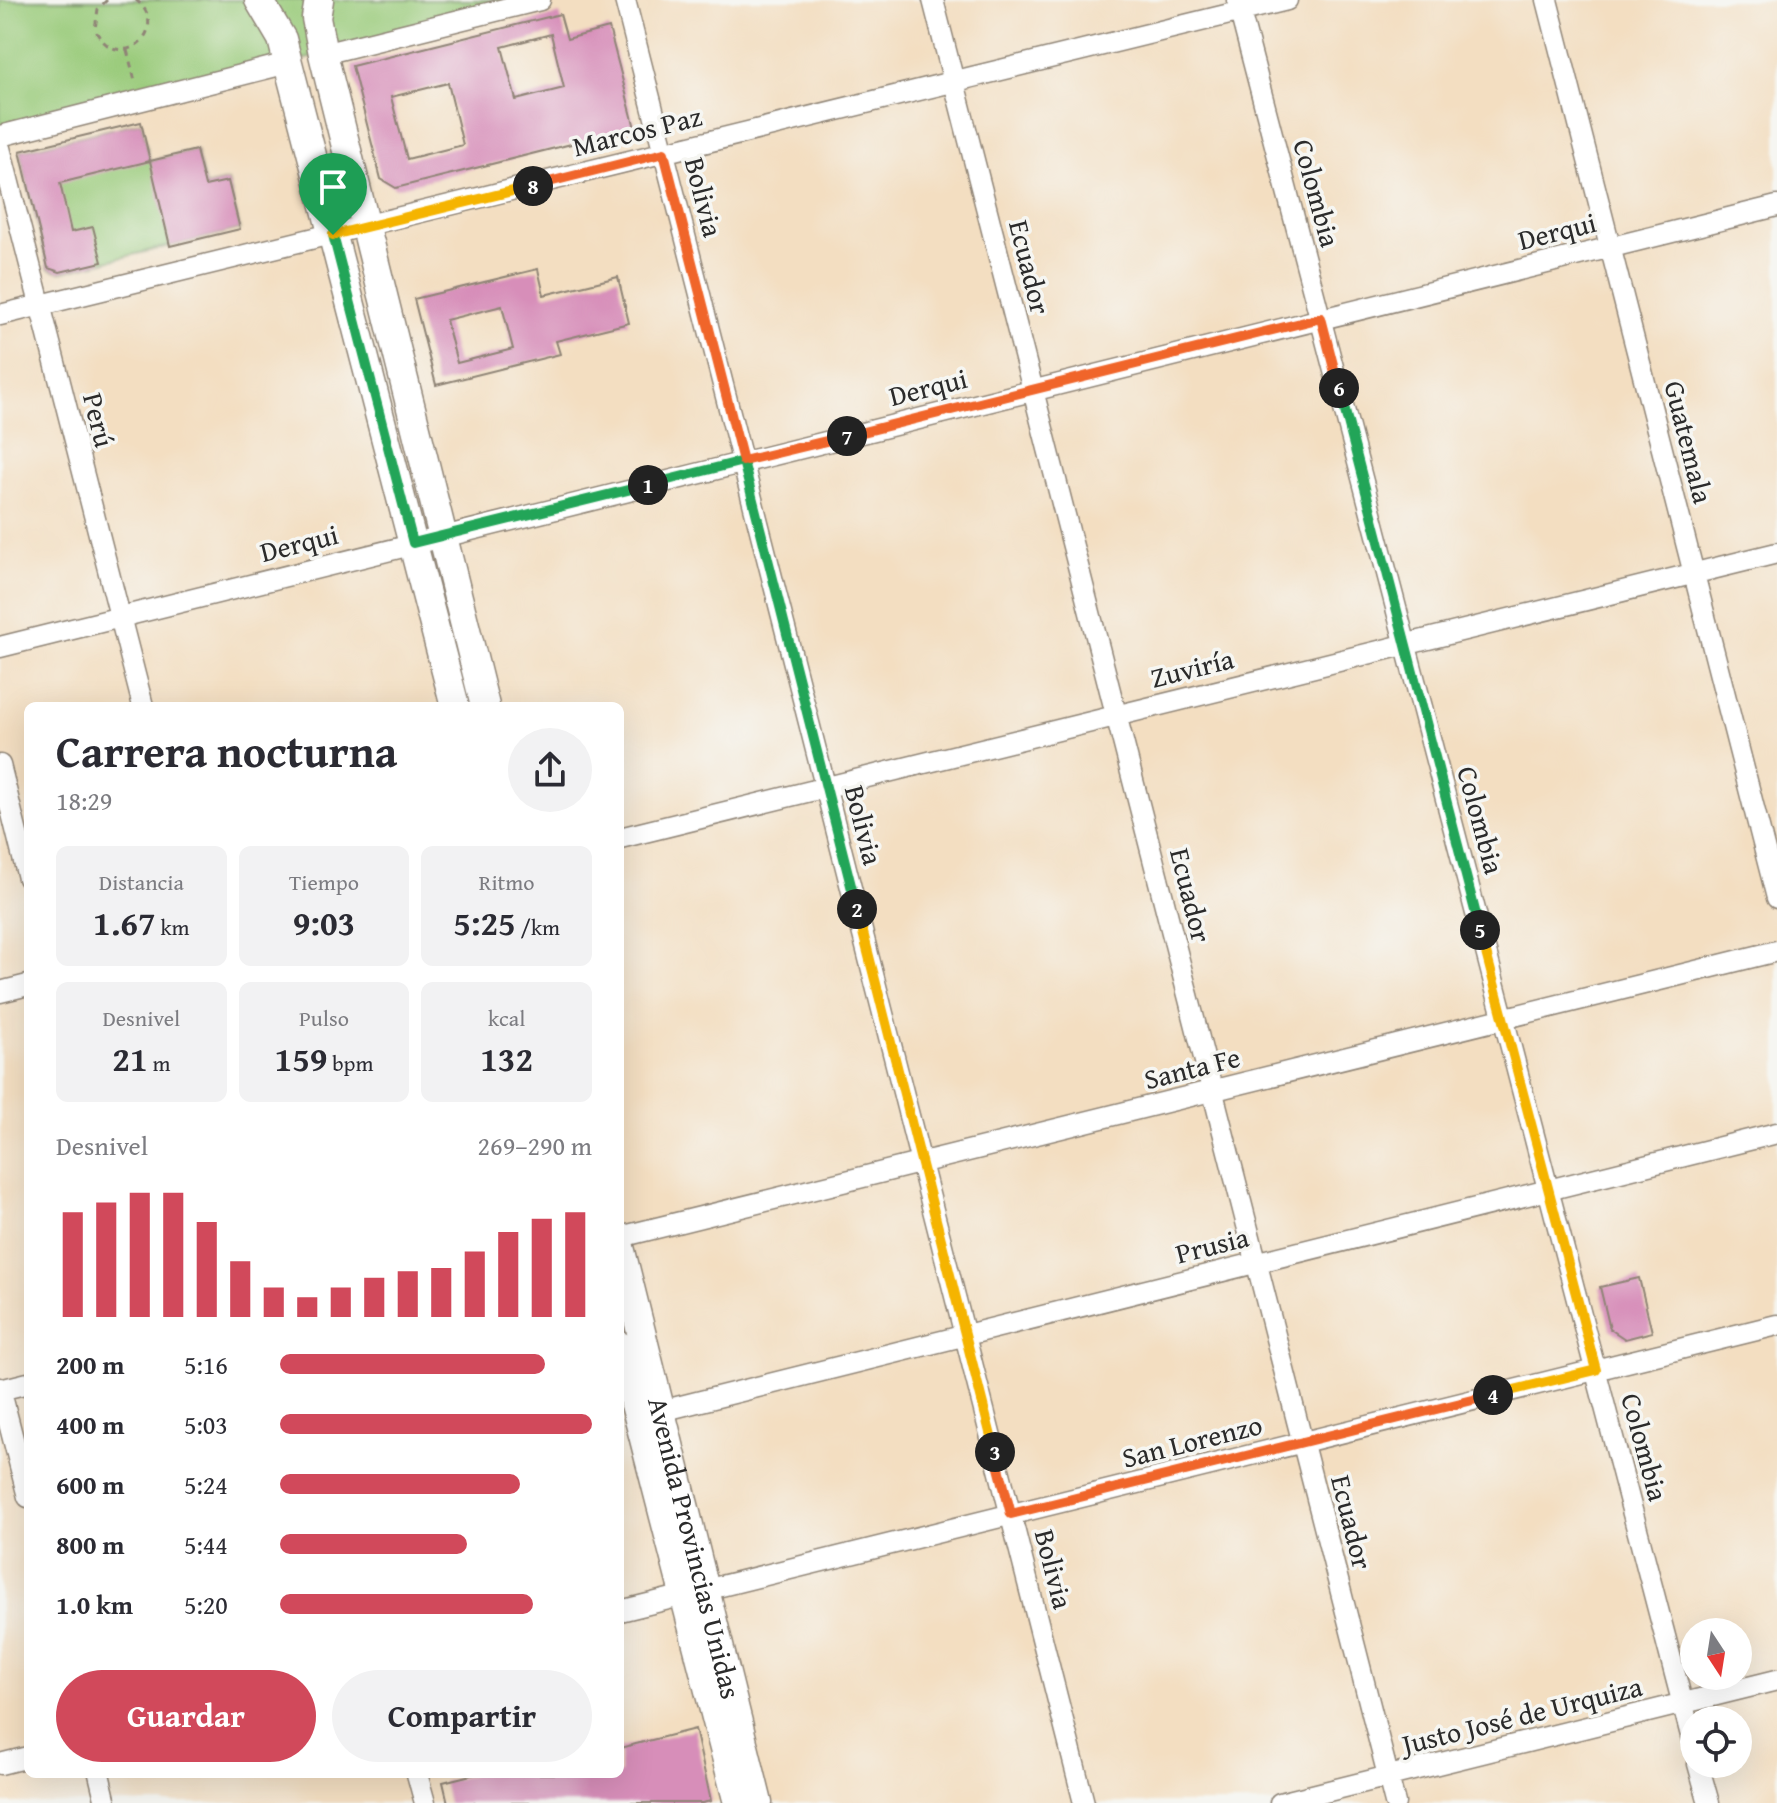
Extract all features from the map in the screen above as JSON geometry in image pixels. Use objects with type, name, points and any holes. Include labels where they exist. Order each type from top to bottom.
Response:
[{"type":"main road","points":[[259,0],[282,39],[454,702]]},
{"type":"main road","points":[[319,0],[316,18],[323,54],[484,702]]},
{"type":"main road","name":"Avenida Provincias Unidas","points":[[624,1263],[661,1411],[738,1803]]},
{"type":"main road","name":"Avenida Provincias Unidas","points":[[624,1359],[758,1803]]},
{"type":"street","points":[[323,54],[540,0]]},
{"type":"street","name":"Bolivia","points":[[625,0],[1084,1803]]},
{"type":"street","name":"Ecuador","points":[[933,0],[1395,1803]]},
{"type":"street","name":"Marcos Paz","points":[[0,315],[954,83],[1239,6],[1287,0]]},
{"type":"street","name":"Guatemala","points":[[1547,0],[1777,898]]},
{"type":"street","name":"Colombia","points":[[1239,6],[1684,1706]]},
{"type":"street","points":[[0,136],[288,63]]},
{"type":"street","name":"Perú","points":[[0,148],[142,702]]},
{"type":"street","name":"Derqui","points":[[0,647],[1777,206]]},
{"type":"street","name":"Zuviría","points":[[624,837],[1777,553]]},
{"type":"street","points":[[0,765],[24,862]]},
{"type":"street","name":"Santa Fe","points":[[624,1236],[1777,951]]},
{"type":"street","points":[[0,992],[24,986]]},
{"type":"street","name":"Prusia","points":[[661,1411],[1777,1133]]},
{"type":"street","name":"San Lorenzo","points":[[624,1610],[1777,1325]]},
{"type":"street","points":[[24,1384],[0,1389],[24,1482]]},
{"type":"street","name":"Justo José de Urquiza","points":[[1280,1803],[1777,1680]]},
{"type":"street","points":[[0,1764],[24,1758]]},
{"type":"street","points":[[100,1778],[106,1803]]},
{"type":"street","points":[[418,1778],[425,1803]]},
{"type":"street","points":[[1702,1778],[1709,1803]]},
{"type":"path","points":[[107,0],[98,9],[95,29],[107,46],[127,50],[142,41],[149,25],[145,8],[136,0]]},
{"type":"path","points":[[127,50],[141,100]]},
{"type":"green space","points":[[0,0],[540,0],[0,136]]},
{"type":"green space","points":[[141,122],[150,161],[196,150],[205,186],[228,181],[240,229],[61,272],[48,268],[20,151]]},
{"type":"building","points":[[560,14],[567,39],[609,28],[635,128],[396,188],[381,179],[352,66]],"holes":[[[551,34],[564,88],[516,100],[502,47]],[[448,83],[463,145],[407,159],[391,97]]]},
{"type":"building","points":[[141,122],[150,161],[60,183],[71,232],[93,227],[102,262],[60,272],[48,268],[20,151]]},
{"type":"building","points":[[196,150],[205,186],[228,181],[240,229],[170,246],[150,161]]},
{"type":"building","points":[[538,269],[544,295],[618,277],[629,323],[556,341],[560,354],[436,385],[414,299]],"holes":[[[502,306],[513,349],[457,363],[446,320]]]},
{"type":"building","points":[[1639,1278],[1652,1332],[1625,1339],[1610,1329],[1600,1287]]},
{"type":"building","points":[[695,1729],[711,1801],[448,1803],[443,1782],[459,1778],[624,1778],[624,1747]]},
{"type":"route","points":[[333,235],[413,543],[743,461],[1011,1514],[1596,1370],[1321,318],[743,461],[664,153],[333,235]]}]
